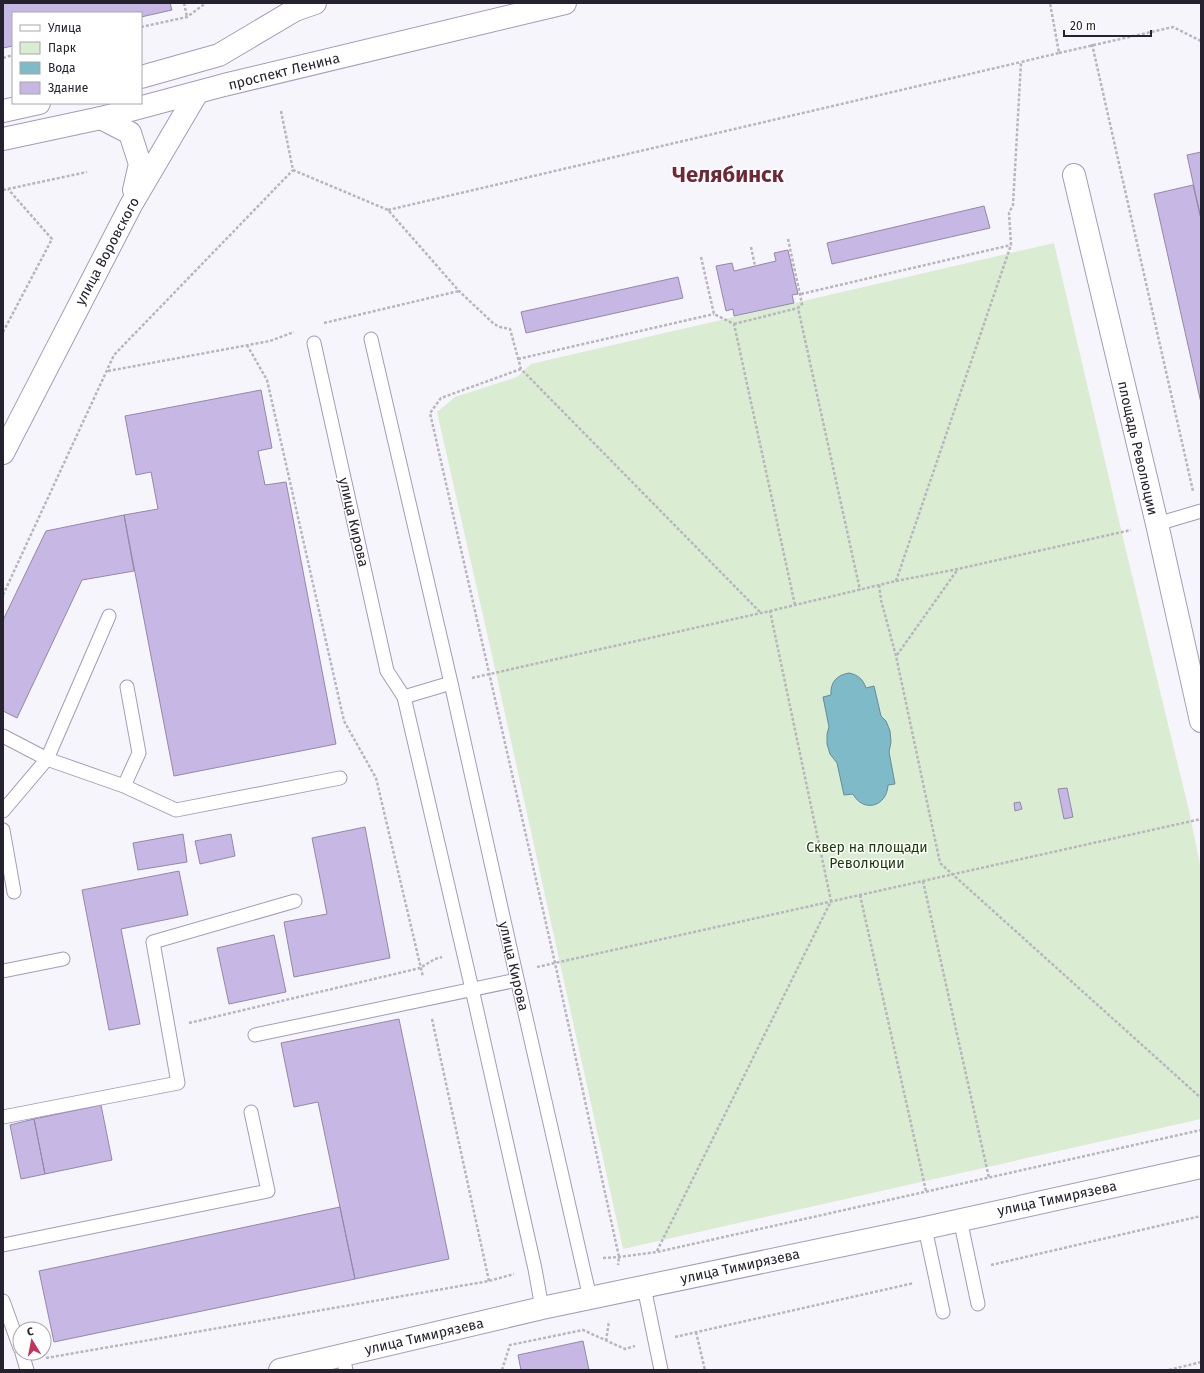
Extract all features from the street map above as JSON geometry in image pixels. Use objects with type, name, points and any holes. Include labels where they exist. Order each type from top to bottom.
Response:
[{"type":"street","points":[[142,77],[219,55],[295,10],[315,3]]},
{"type":"street","name":"проспект Ленина","points":[[3,139],[101,118],[224,85],[565,3]]},
{"type":"street","name":"улица Воровского","points":[[3,453],[131,205],[219,55]]},
{"type":"street","points":[[3,111],[34,104]]},
{"type":"street","points":[[101,118],[130,133],[140,164],[131,205]]},
{"type":"street","name":"площадь Революции","points":[[1074,175],[1157,524],[1201,720]]},
{"type":"street","name":"улица Тимирязева","points":[[280,1370],[344,1363],[542,1308],[925,1228],[960,1219],[1201,1167]]},
{"type":"lane","name":"улица Кирова","points":[[371,339],[451,683],[512,961],[590,1298]]},
{"type":"lane","name":"улица Кирова","points":[[314,343],[387,671],[404,697],[472,989],[535,1269],[542,1308]]},
{"type":"lane","points":[[1157,524],[1200,512]]},
{"type":"lane","points":[[3,812],[47,759],[108,616]]},
{"type":"lane","points":[[404,697],[451,683]]},
{"type":"lane","points":[[124,786],[139,753],[127,687]]},
{"type":"lane","points":[[3,736],[47,759],[124,786],[176,810],[340,778]]},
{"type":"lane","points":[[3,830],[14,892]]},
{"type":"lane","points":[[3,1117],[178,1083],[153,942],[295,901]]},
{"type":"lane","points":[[3,971],[64,959]]},
{"type":"lane","points":[[255,1035],[517,980]]},
{"type":"lane","points":[[3,1245],[268,1191],[251,1112]]},
{"type":"lane","points":[[960,1219],[978,1304]]},
{"type":"lane","points":[[925,1228],[943,1312]]},
{"type":"lane","points":[[644,1287],[661,1370]]},
{"type":"lane","points":[[3,1301],[12,1326]]},
{"type":"path","points":[[184,3],[187,17]]},
{"type":"path","points":[[142,27],[187,17],[206,3]]},
{"type":"path","points":[[1050,3],[1059,53]]},
{"type":"path","points":[[388,210],[1022,62],[1092,44],[1173,27],[1201,41]]},
{"type":"path","points":[[1092,44],[1200,512]]},
{"type":"path","points":[[896,581],[1012,245],[1010,213],[1014,205],[1022,62]]},
{"type":"path","points":[[280,111],[293,170]]},
{"type":"path","points":[[293,170],[388,210],[460,291],[494,324],[510,329],[521,369],[761,613]]},
{"type":"path","points":[[3,596],[114,355],[293,170]]},
{"type":"path","points":[[3,190],[87,172]]},
{"type":"path","points":[[3,332],[52,239],[8,189]]},
{"type":"path","points":[[518,359],[714,314],[734,324],[798,308],[802,304],[788,239]]},
{"type":"path","points":[[800,294],[1012,245]]},
{"type":"path","points":[[751,247],[755,266]]},
{"type":"path","points":[[701,257],[714,314]]},
{"type":"path","points":[[317,324],[460,291]]},
{"type":"path","points":[[798,308],[860,590]]},
{"type":"path","points":[[734,324],[794,605]]},
{"type":"path","points":[[107,372],[270,341]]},
{"type":"path","points":[[247,345],[267,380],[344,721],[376,778],[428,998],[489,1280]]},
{"type":"path","points":[[521,369],[441,398],[430,413],[555,963],[619,1257]]},
{"type":"path","points":[[496,672],[770,611],[896,581],[1157,524]]},
{"type":"path","points":[[896,656],[958,568]]},
{"type":"path","points":[[879,585],[896,656],[940,863],[1201,1098]]},
{"type":"path","points":[[657,1252],[831,901],[770,611]]},
{"type":"path","points":[[512,961],[532,968],[1201,819]]},
{"type":"path","points":[[923,881],[989,1178]]},
{"type":"path","points":[[860,895],[926,1191]]},
{"type":"path","points":[[169,1028],[420,968],[435,959],[463,952]]},
{"type":"path","points":[[581,1259],[619,1257],[657,1252],[1201,1130]]},
{"type":"path","points":[[971,1270],[1201,1216]]},
{"type":"path","points":[[24,1362],[489,1280],[535,1269]]},
{"type":"path","points":[[502,1370],[510,1345],[583,1330],[625,1349],[936,1278]]},
{"type":"path","points":[[696,1332],[705,1370]]},
{"type":"path","points":[[1169,1370],[1201,1362]]},
{"type":"green space","name":"Сквер на площади Революции","points":[[1054,243],[1189,811],[1201,869],[1201,1119],[623,1249],[437,412],[455,397],[517,377],[531,364]]},
{"type":"water","points":[[849,673],[860,678],[866,688],[874,686],[881,716],[886,721],[890,731],[891,742],[889,752],[895,784],[888,785],[884,798],[879,803],[874,805],[863,804],[857,800],[853,794],[844,795],[837,763],[830,754],[827,744],[829,727],[823,697],[831,695],[833,683],[838,677]]},
{"type":"building","points":[[3,3],[170,3],[172,10],[142,17],[142,12],[12,12],[12,46],[3,48]]},
{"type":"building","points":[[1201,152],[1201,219],[1187,155]]},
{"type":"building","points":[[1193,185],[1201,219],[1201,403],[1154,194]]},
{"type":"building","points":[[984,206],[990,228],[832,264],[827,243]]},
{"type":"building","points":[[788,250],[798,294],[792,295],[794,303],[734,316],[733,309],[726,311],[716,266],[732,263],[734,271],[776,261],[774,253]]},
{"type":"building","points":[[678,277],[683,298],[526,333],[521,312]]},
{"type":"building","points":[[261,390],[272,448],[258,451],[265,485],[286,482],[336,744],[174,776],[124,515],[158,509],[151,472],[136,475],[125,416]]},
{"type":"building","points":[[124,515],[134,571],[82,580],[17,718],[3,711],[3,620],[46,531]]},
{"type":"building","points":[[1067,788],[1073,817],[1064,819],[1058,789]]},
{"type":"building","points":[[1020,802],[1022,809],[1015,811],[1014,803]]},
{"type":"building","points":[[365,827],[390,958],[294,977],[284,922],[327,914],[312,838]]},
{"type":"building","points":[[183,834],[187,862],[138,870],[133,843]]},
{"type":"building","points":[[231,834],[235,856],[200,864],[195,841]]},
{"type":"building","points":[[179,871],[188,915],[121,929],[140,1024],[109,1030],[82,890]]},
{"type":"building","points":[[274,935],[286,992],[229,1004],[217,948]]},
{"type":"building","points":[[399,1019],[449,1259],[355,1279],[318,1102],[294,1107],[281,1043]]},
{"type":"building","points":[[101,1105],[112,1160],[45,1174],[34,1119]]},
{"type":"building","points":[[34,1119],[45,1174],[21,1179],[10,1125]]},
{"type":"building","points":[[340,1207],[355,1279],[54,1342],[52,1321],[50,1321],[39,1271]]},
{"type":"building","points":[[583,1341],[589,1370],[521,1370],[518,1355]]},
{"type":"district","name":"Челябинск","points":[[728,174]]}]
